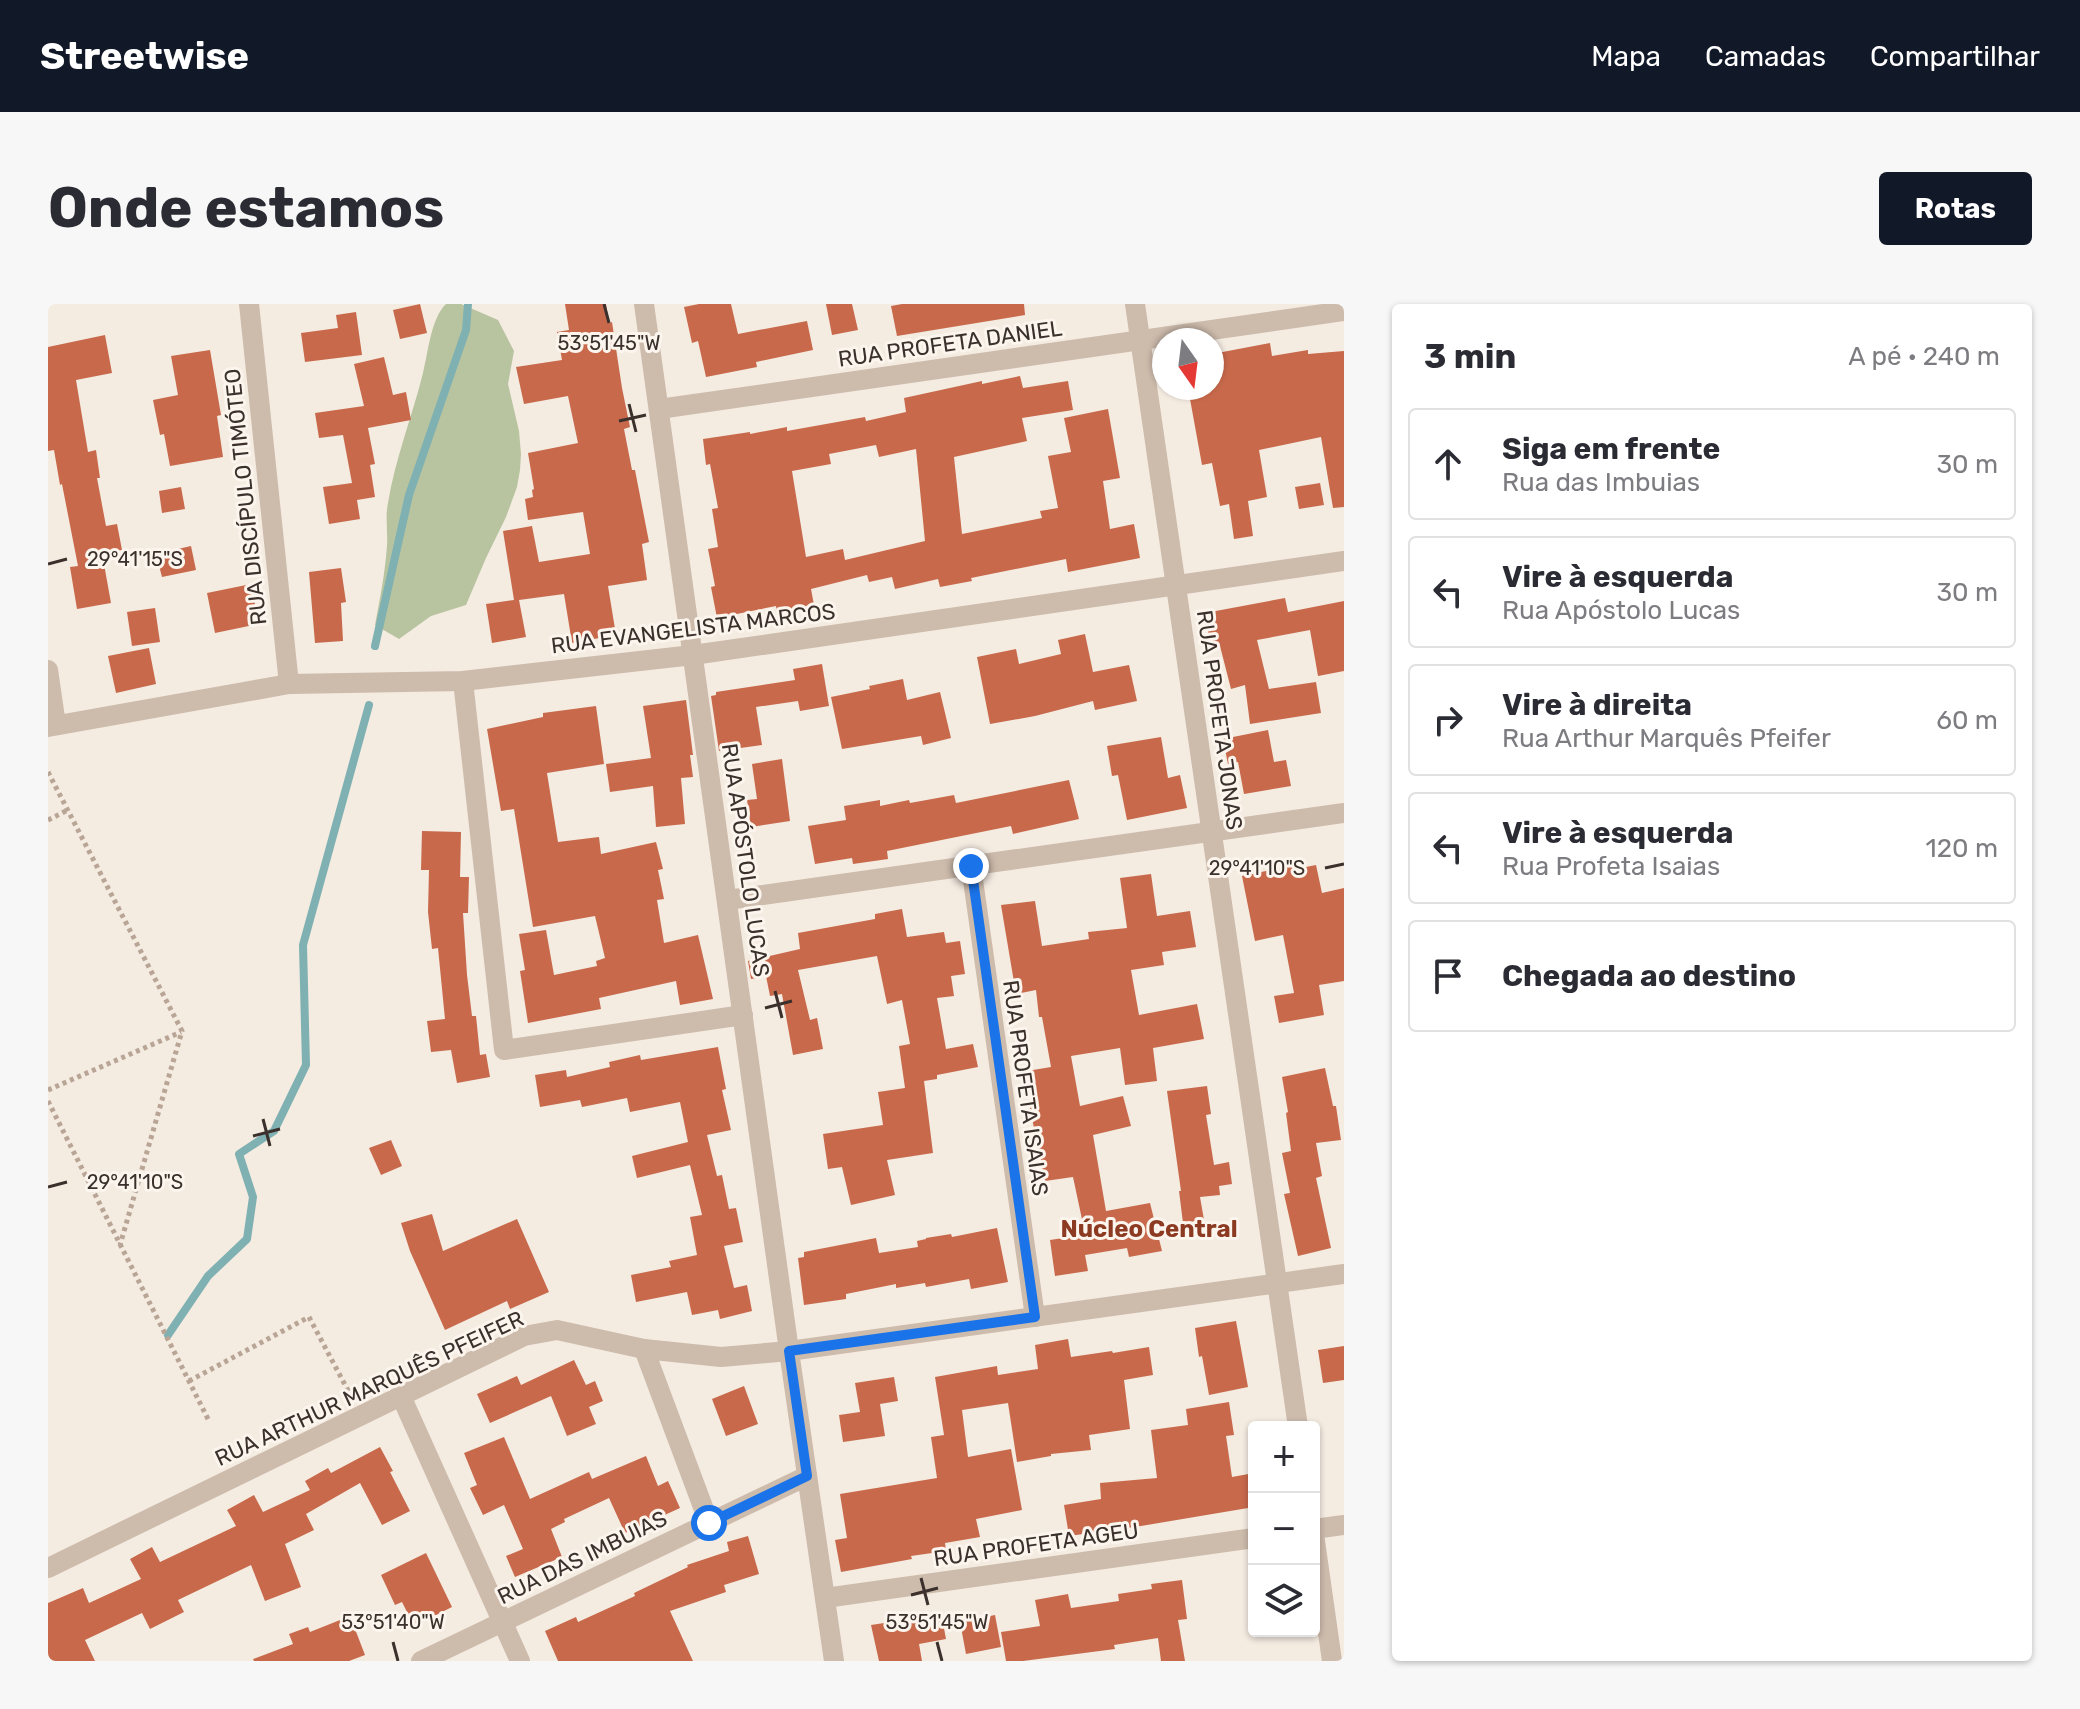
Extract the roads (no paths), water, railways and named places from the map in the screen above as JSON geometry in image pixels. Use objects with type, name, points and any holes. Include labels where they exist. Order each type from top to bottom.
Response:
[{"type":"street","name":"RUA DISCÍPULO TIMÓTEO","points":[[249,304],[289,684]]},
{"type":"street","name":"RUA APÓSTOLO LUCAS","points":[[644,304],[834,1661]]},
{"type":"street","name":"RUA PROFETA JONAS","points":[[1135,304],[1297,1421]]},
{"type":"street","name":"RUA PROFETA DANIEL","points":[[659,409],[1344,311]]},
{"type":"street","name":"RUA EVANGELISTA MARCOS","points":[[52,726],[289,684],[463,681],[693,655],[1344,561]]},
{"type":"street","points":[[48,670],[52,726]]},
{"type":"street","points":[[463,681],[504,1050],[743,1015]]},
{"type":"street","points":[[727,900],[1344,813]]},
{"type":"street","name":"RUA PROFETA ISAIAS","points":[[971,866],[1035,1317]]},
{"type":"street","name":"RUA ARTHUR MARQUÊS PFEIFER","points":[[48,1568],[524,1336],[557,1330],[644,1349],[721,1357],[789,1351],[1344,1274]]},
{"type":"street","points":[[644,1349],[709,1523]]},
{"type":"street","points":[[401,1396],[520,1661]]},
{"type":"street","name":"RUA DAS IMBUIAS","points":[[421,1661],[807,1476]]},
{"type":"street","points":[[1320,1531],[1344,1525]]},
{"type":"street","name":"RUA PROFETA AGEU","points":[[825,1598],[1248,1539]]},
{"type":"street","points":[[1319,1565],[1332,1661]]},
{"type":"waterway","points":[[375,646],[409,495],[466,330],[468,304]]},
{"type":"waterway","points":[[168,1335],[208,1276],[247,1239],[253,1197],[239,1154],[274,1131],[306,1065],[303,945],[369,705]]},
{"type":"district","name":"Núcleo Central","points":[[1149,1229]]}]
